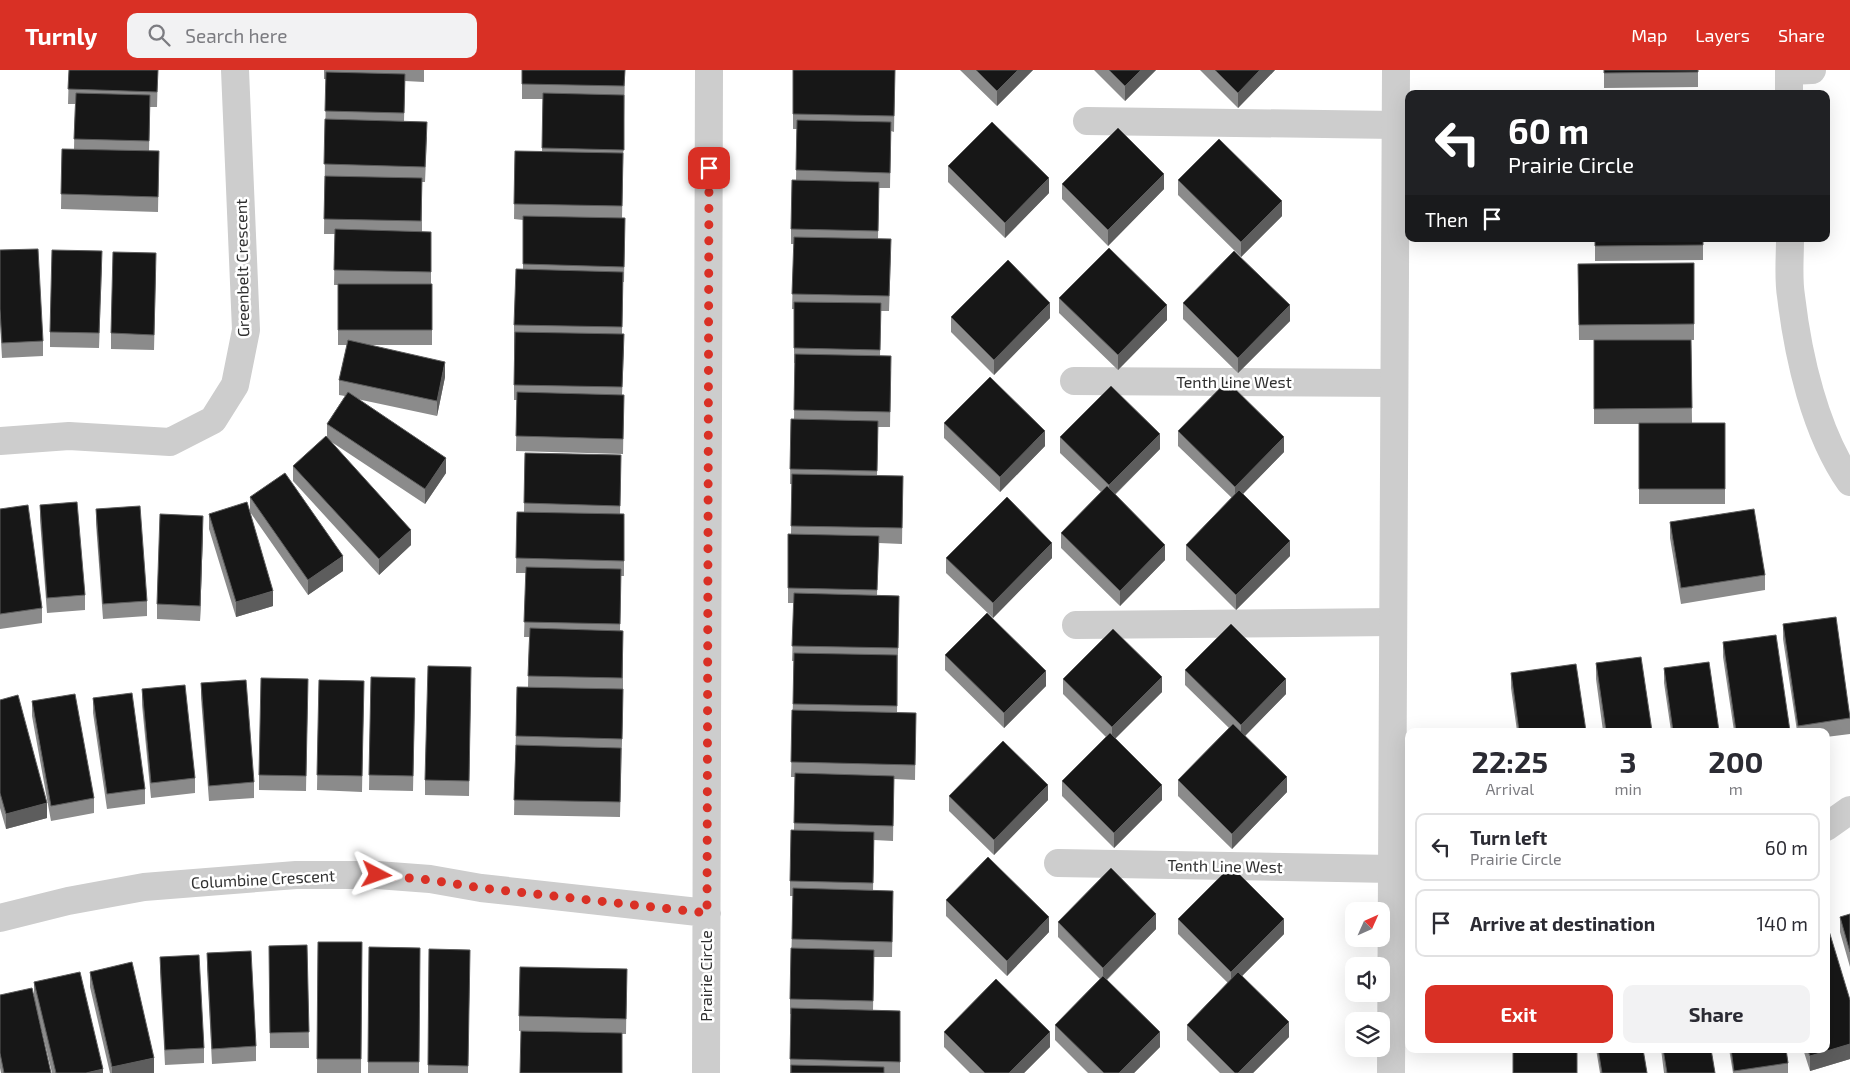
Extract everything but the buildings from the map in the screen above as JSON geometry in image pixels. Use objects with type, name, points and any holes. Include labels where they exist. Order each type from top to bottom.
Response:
[{"type":"street","name":"Greenbelt Crescent","points":[[0,441],[69,436],[170,442],[213,420],[235,385],[246,330],[235,70]]},
{"type":"street","name":"Prairie Circle","points":[[706,1073],[709,70]]},
{"type":"street","points":[[1391,1073],[1396,70]]},
{"type":"street","points":[[1087,121],[1396,125]]},
{"type":"street","points":[[1790,242],[1790,295],[1804,372],[1823,429],[1850,482]]},
{"type":"street","name":"Tenth Line West","points":[[1074,381],[1394,383]]},
{"type":"street","points":[[1076,625],[1393,622]]},
{"type":"street","points":[[1830,825],[1850,810]]},
{"type":"street","name":"Tenth Line West","points":[[1058,863],[1392,869]]},
{"type":"street","name":"Columbine Crescent","points":[[0,918],[144,887],[296,875],[377,875],[707,913]]},
{"type":"route","points":[[377,875],[707,913],[709,168]]}]
